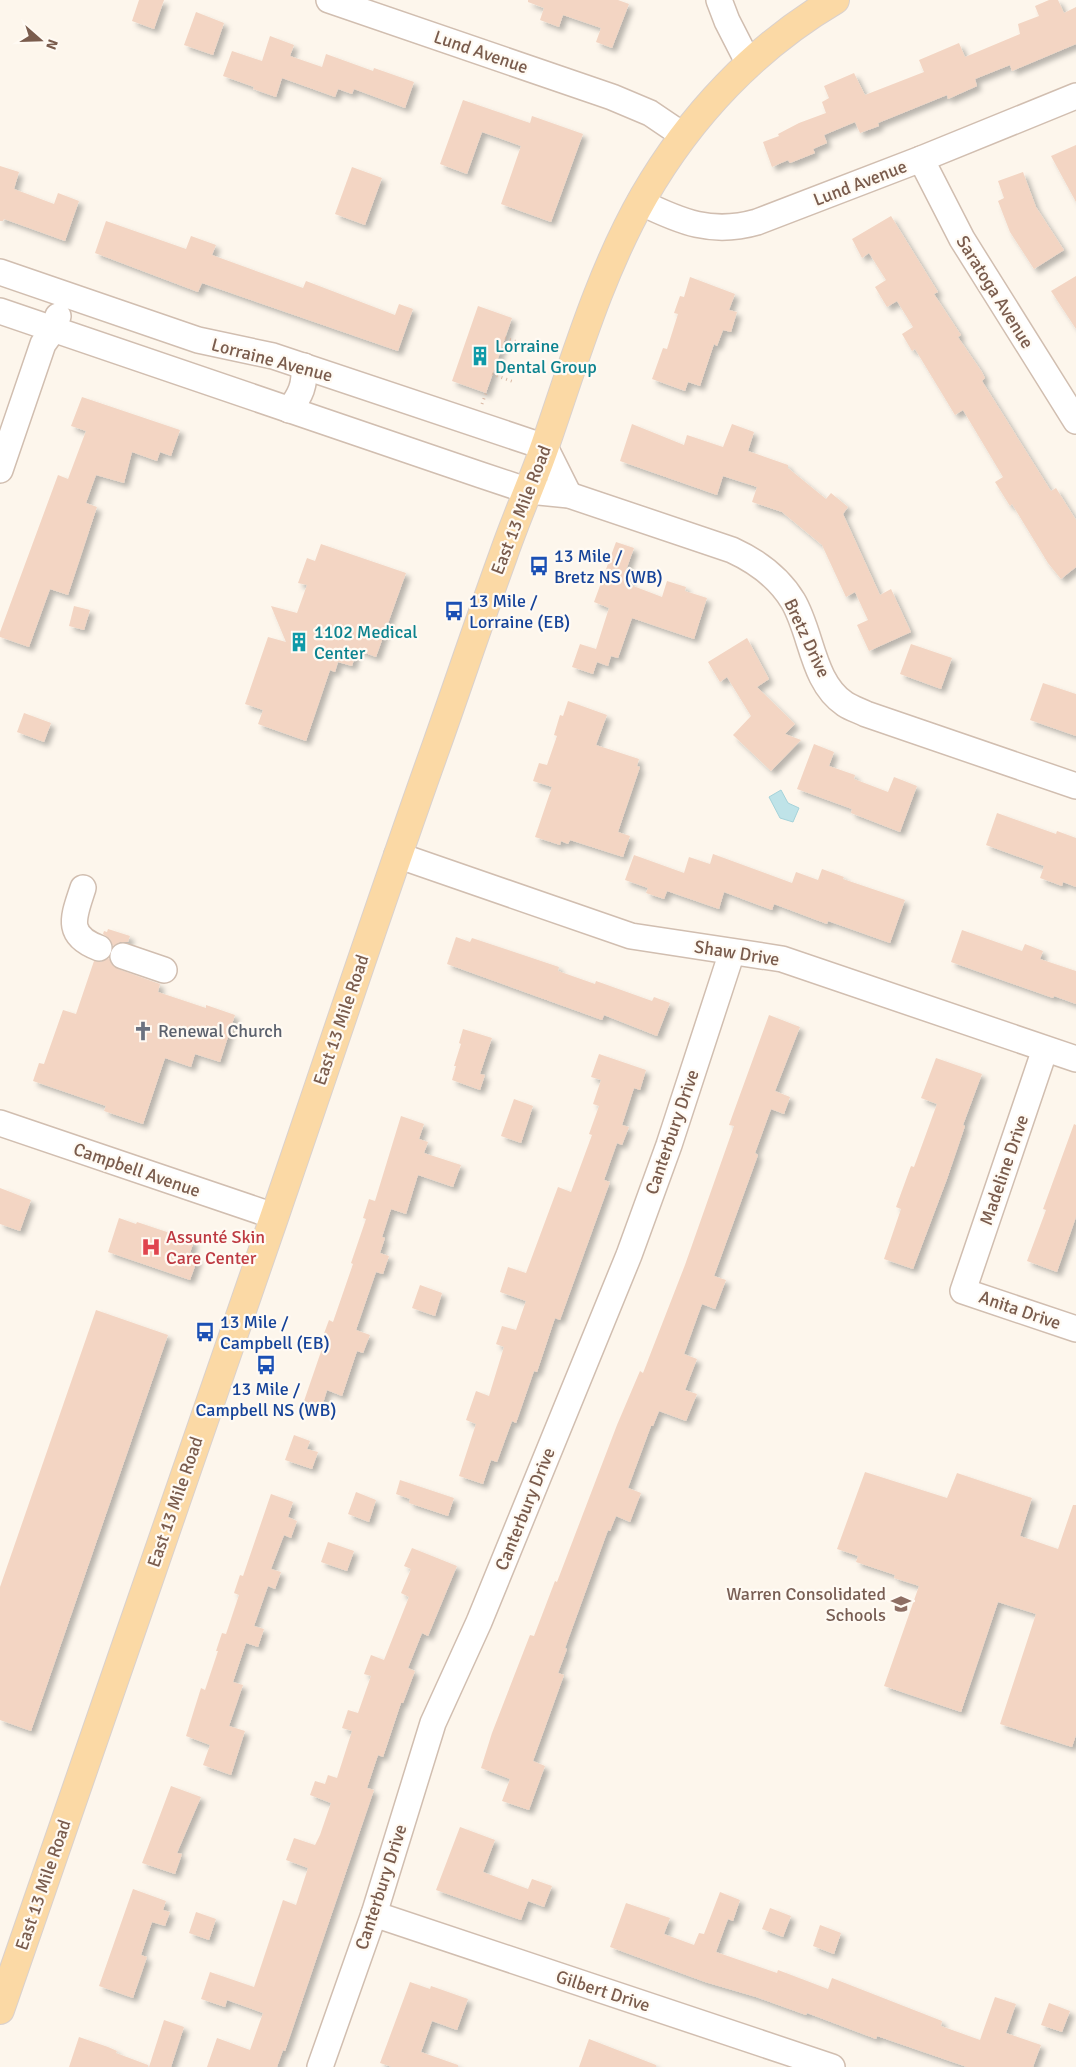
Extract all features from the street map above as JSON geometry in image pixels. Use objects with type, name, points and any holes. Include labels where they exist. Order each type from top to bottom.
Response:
[{"type":"main road","name":"East 13 Mile Road","points":[[0,2010],[397,855],[503,554],[530,490],[598,293],[640,202],[672,151],[684,136],[731,80],[792,28],[835,0]]},
{"type":"street","name":"Lund Avenue","points":[[330,0],[612,97],[650,113],[684,136]]},
{"type":"street","points":[[719,0],[726,21],[749,64]]},
{"type":"street","name":"Lund Avenue","points":[[640,202],[676,219],[701,226],[739,227],[757,222],[921,159],[1076,96]]},
{"type":"street","name":"Saratoga Avenue","points":[[921,159],[962,239],[1067,389],[1076,422]]},
{"type":"street","name":"Lorraine Avenue","points":[[0,272],[198,340],[254,351],[304,366],[545,447]]},
{"type":"street","points":[[0,470],[43,344],[54,330],[65,294]]},
{"type":"street","points":[[0,311],[530,490]]},
{"type":"street","points":[[289,410],[298,400],[303,388],[304,366]]},
{"type":"street","points":[[545,447],[569,495]]},
{"type":"street","name":"Bretz Drive","points":[[530,490],[569,495],[709,542],[751,559],[772,575],[793,600],[822,675],[833,692],[845,704],[866,714],[1076,786]]},
{"type":"street","name":"Shaw Drive","points":[[397,855],[631,936],[782,958],[1076,1059]]},
{"type":"street","points":[[83,888],[73,925],[82,940],[99,948]]},
{"type":"street","name":"Canterbury Drive","points":[[320,2067],[374,1914],[433,1723],[479,1622],[630,1255],[669,1145],[732,952]]},
{"type":"street","points":[[123,956],[164,970]]},
{"type":"street","name":"Madeline Drive","points":[[963,1291],[1045,1049]]},
{"type":"street","name":"Campbell Avenue","points":[[0,1123],[274,1216]]},
{"type":"street","name":"Anita Drive","points":[[963,1291],[1076,1329]]},
{"type":"street","name":"Gilbert Drive","points":[[374,1914],[832,2067]]},
{"type":"path","points":[[505,338],[527,345]]},
{"type":"path","points":[[492,374],[514,382]]},
{"type":"water","points":[[781,790],[788,803],[799,808],[793,822],[780,818],[769,797]]},
{"type":"building","points":[[139,0],[164,0],[154,29],[132,21]]},
{"type":"building","points":[[528,0],[618,0],[629,4],[612,48],[596,42],[601,28],[563,15],[559,27],[540,20],[544,8],[528,2]]},
{"type":"building","points":[[1049,0],[1058,0],[1064,13],[1076,7],[1076,44],[1012,71],[1010,65],[975,79],[977,86],[948,99],[947,95],[878,123],[879,126],[860,133],[855,122],[824,135],[827,143],[813,149],[815,153],[790,163],[788,160],[772,167],[763,142],[779,136],[778,134],[799,123],[826,113],[822,102],[829,98],[824,86],[854,73],[865,95],[924,72],[919,60],[959,43],[965,57],[1020,34],[1018,24],[1039,16],[1035,6]]},
{"type":"building","points":[[196,12],[224,23],[213,55],[184,45]]},
{"type":"building","points":[[270,36],[294,45],[290,56],[322,67],[326,54],[373,71],[374,68],[414,82],[405,108],[354,89],[352,94],[338,89],[335,97],[282,78],[276,97],[223,76],[232,51],[262,61]]},
{"type":"building","points":[[463,100],[530,123],[532,116],[583,134],[551,222],[501,204],[521,146],[482,132],[467,174],[440,164]]},
{"type":"building","points":[[1076,145],[1076,202],[1051,156]]},
{"type":"building","points":[[0,166],[19,172],[14,189],[54,204],[58,193],[79,201],[65,241],[4,219],[0,221]]},
{"type":"building","points":[[352,167],[382,178],[365,225],[335,214]]},
{"type":"building","points":[[1023,172],[1036,207],[1064,250],[1034,269],[1010,232],[998,201],[1004,198],[998,181]]},
{"type":"building","points":[[891,216],[938,292],[934,294],[961,335],[958,337],[982,372],[985,378],[982,381],[1051,491],[1056,488],[1076,520],[1076,567],[1061,579],[1048,563],[1012,504],[1010,506],[995,482],[1003,477],[963,410],[955,415],[915,349],[912,351],[902,334],[913,327],[897,301],[887,307],[875,287],[886,280],[869,253],[862,258],[852,239]]},
{"type":"building","points":[[106,221],[186,249],[191,236],[216,245],[212,255],[303,288],[306,281],[395,315],[399,304],[413,309],[398,351],[202,283],[198,292],[95,253]]},
{"type":"building","points":[[1076,276],[1076,329],[1051,291]]},
{"type":"building","points":[[690,277],[735,294],[729,310],[737,312],[731,332],[723,330],[717,346],[714,344],[700,386],[688,382],[685,391],[652,379],[663,348],[667,349],[678,314],[674,313],[680,296],[684,297]]},
{"type":"building","name":"Lorraine Dental Group","points":[[478,306],[512,318],[486,393],[452,381]]},
{"type":"building","points":[[82,397],[180,430],[171,456],[160,452],[157,461],[132,452],[124,483],[96,475],[86,503],[97,507],[68,595],[50,589],[29,647],[0,637],[0,632],[58,475],[68,479],[86,431],[71,426]]},
{"type":"building","points":[[632,424],[684,445],[687,435],[723,447],[732,424],[754,432],[748,451],[788,465],[788,468],[826,499],[831,493],[848,507],[843,514],[880,595],[891,589],[911,632],[869,651],[857,625],[868,620],[855,592],[846,597],[822,545],[782,512],[752,502],[757,487],[723,476],[717,495],[620,461]]},
{"type":"building","points":[[616,542],[634,548],[625,573],[631,575],[628,584],[662,597],[667,581],[686,587],[685,591],[707,598],[694,639],[632,618],[618,658],[611,656],[608,666],[597,662],[593,674],[572,667],[580,644],[596,649],[609,608],[594,602]]},
{"type":"building","name":"1102 Medical Center","points":[[321,544],[406,573],[376,657],[357,650],[352,666],[338,662],[335,672],[330,670],[306,741],[258,724],[263,710],[245,704],[268,637],[286,642],[271,606],[297,613],[307,585],[298,583],[307,558],[315,561]]},
{"type":"building","points":[[74,606],[90,610],[84,630],[69,626]]},
{"type":"building","points":[[747,638],[769,679],[757,687],[795,724],[785,734],[801,740],[771,771],[733,735],[751,716],[727,677],[720,682],[708,662]]},
{"type":"building","points":[[911,644],[952,658],[941,689],[900,674]]},
{"type":"building","points":[[1043,683],[1076,694],[1076,736],[1030,720]]},
{"type":"building","points":[[568,701],[607,715],[596,745],[639,759],[637,766],[640,767],[618,832],[630,836],[623,857],[570,840],[568,844],[561,841],[560,845],[535,837],[552,787],[533,781],[539,763],[547,765],[557,736],[554,735],[560,715],[563,716]]},
{"type":"building","points":[[24,713],[51,723],[44,742],[17,732]]},
{"type":"building","points":[[814,744],[834,752],[829,766],[855,775],[854,779],[888,792],[894,777],[917,786],[900,832],[851,813],[852,809],[797,789]]},
{"type":"building","points":[[997,813],[1056,834],[1057,831],[1076,838],[1076,887],[1063,882],[1062,886],[1040,878],[1044,866],[986,845]]},
{"type":"building","points":[[713,854],[792,883],[796,872],[818,880],[822,869],[844,877],[843,879],[905,900],[890,943],[828,921],[827,924],[774,904],[772,910],[724,892],[719,909],[667,891],[664,899],[646,893],[648,888],[625,880],[634,855],[684,873],[689,857],[710,864]]},
{"type":"building","points":[[108,929],[130,936],[128,942],[120,942],[113,946],[110,939],[103,934]]},
{"type":"building","points":[[962,930],[1022,951],[1025,944],[1043,951],[1040,959],[1076,971],[1076,1004],[1054,996],[1053,998],[951,962]]},
{"type":"building","points":[[456,937],[470,942],[472,938],[559,967],[558,971],[595,984],[596,981],[652,1001],[654,997],[670,1003],[657,1036],[604,1015],[602,1020],[447,964]]},
{"type":"building","name":"Renewal Church","points":[[109,958],[112,965],[118,969],[160,984],[158,992],[206,1008],[206,1005],[235,1015],[220,1062],[195,1054],[191,1067],[165,1058],[143,1124],[104,1111],[106,1106],[33,1081],[39,1063],[44,1064],[63,1010],[76,1014],[94,961],[101,962]]},
{"type":"building","points":[[769,1015],[800,1027],[775,1091],[790,1097],[784,1114],[771,1109],[755,1153],[758,1155],[714,1276],[726,1280],[715,1309],[702,1304],[684,1354],[697,1359],[685,1390],[697,1394],[686,1421],[659,1411],[653,1426],[651,1426],[628,1488],[641,1493],[630,1522],[616,1516],[610,1531],[608,1530],[565,1648],[567,1649],[558,1673],[564,1675],[533,1761],[545,1766],[529,1810],[502,1801],[510,1779],[481,1768],[492,1733],[530,1635],[534,1636],[555,1581],[557,1582],[617,1425],[640,1371],[643,1373],[685,1265],[734,1126],[729,1125]]},
{"type":"building","points":[[463,1029],[492,1038],[480,1074],[485,1075],[480,1090],[452,1080]]},
{"type":"building","points":[[599,1054],[646,1070],[640,1090],[634,1088],[622,1125],[629,1127],[622,1145],[617,1143],[604,1180],[610,1182],[560,1320],[555,1318],[537,1372],[534,1371],[516,1423],[512,1421],[497,1462],[491,1460],[483,1484],[459,1476],[476,1424],[466,1420],[476,1391],[489,1396],[504,1347],[496,1344],[502,1326],[516,1330],[526,1301],[500,1292],[508,1267],[526,1273],[558,1187],[571,1192],[592,1135],[589,1134],[599,1106],[593,1104],[601,1080],[591,1077]]},
{"type":"building","points":[[936,1058],[982,1074],[963,1125],[965,1126],[947,1179],[913,1269],[884,1259],[901,1209],[896,1207],[911,1166],[914,1167],[937,1104],[921,1098]]},
{"type":"building","points":[[514,1099],[533,1106],[521,1143],[501,1136]]},
{"type":"building","points":[[401,1116],[424,1124],[419,1139],[428,1142],[424,1153],[461,1165],[453,1187],[418,1175],[406,1214],[391,1209],[382,1237],[385,1238],[380,1253],[389,1256],[383,1274],[376,1272],[356,1330],[370,1335],[363,1353],[357,1351],[342,1396],[327,1390],[321,1410],[303,1404],[325,1340],[322,1339],[329,1320],[333,1322],[353,1264],[351,1263],[366,1219],[363,1218],[369,1199],[375,1201]]},
{"type":"building","points":[[1074,1124],[1076,1125],[1076,1217],[1057,1272],[1027,1261],[1046,1210],[1043,1209]]},
{"type":"building","points":[[0,1188],[31,1200],[20,1231],[0,1224]]},
{"type":"building","name":"Assunté Skin Care Center","points":[[119,1218],[194,1241],[189,1256],[198,1258],[190,1280],[108,1252]]},
{"type":"building","points":[[420,1285],[442,1293],[435,1316],[412,1308]]},
{"type":"building","points":[[96,1310],[168,1335],[31,1731],[0,1720],[0,1587]]},
{"type":"building","points":[[294,1435],[310,1441],[307,1449],[318,1452],[312,1469],[285,1460]]},
{"type":"building","points":[[865,1472],[947,1498],[957,1473],[1032,1498],[1020,1536],[1058,1549],[1073,1505],[1076,1505],[1076,1735],[1072,1747],[1000,1724],[1036,1614],[998,1602],[961,1712],[884,1686],[919,1586],[894,1578],[895,1575],[856,1562],[858,1556],[837,1549]]},
{"type":"building","points":[[400,1480],[454,1498],[448,1516],[409,1503],[410,1499],[396,1494]]},
{"type":"building","points":[[356,1492],[376,1500],[369,1522],[348,1514]]},
{"type":"building","points":[[271,1494],[293,1502],[288,1517],[297,1521],[291,1538],[284,1535],[271,1569],[281,1572],[275,1589],[268,1586],[254,1626],[264,1629],[258,1647],[246,1643],[233,1682],[243,1685],[229,1726],[245,1731],[231,1775],[203,1765],[210,1745],[186,1736],[201,1688],[205,1690],[222,1633],[226,1634],[239,1595],[234,1593],[240,1575],[243,1576]]},
{"type":"building","points":[[328,1542],[354,1551],[347,1571],[321,1562]]},
{"type":"building","points":[[412,1548],[457,1566],[428,1636],[422,1633],[408,1668],[415,1671],[403,1703],[401,1703],[383,1757],[378,1755],[367,1788],[374,1790],[285,2051],[283,2050],[277,2067],[207,2067],[217,2038],[250,2050],[263,2013],[227,2000],[225,2007],[201,1999],[210,1972],[254,1987],[283,1900],[296,1905],[308,1868],[286,1860],[294,1838],[315,1845],[320,1835],[331,1803],[310,1795],[315,1781],[325,1784],[328,1775],[337,1778],[352,1731],[342,1728],[348,1710],[358,1713],[371,1676],[364,1674],[371,1655],[384,1660],[409,1597],[401,1593],[411,1569],[404,1566]]},
{"type":"building","points":[[171,1786],[201,1797],[177,1853],[182,1854],[175,1874],[142,1863]]},
{"type":"building","points":[[460,1827],[495,1840],[483,1872],[528,1889],[532,1879],[552,1886],[544,1907],[528,1901],[521,1920],[436,1890]]},
{"type":"building","points":[[133,1889],[166,1901],[163,1910],[170,1912],[165,1926],[152,1922],[141,1955],[147,1957],[133,1998],[99,1986]]},
{"type":"building","points":[[720,1892],[740,1900],[733,1921],[728,1919],[716,1952],[777,1973],[778,1970],[828,1989],[832,1978],[942,2021],[941,2026],[980,2040],[995,1997],[1016,2004],[1006,2033],[1041,2045],[1033,2067],[967,2067],[877,2036],[876,2039],[807,2013],[806,2015],[756,1997],[705,1982],[610,1947],[626,1903],[670,1918],[664,1934],[694,1945],[699,1933],[704,1934]]},
{"type":"building","points":[[770,1908],[791,1916],[783,1937],[762,1929]]},
{"type":"building","points":[[196,1912],[216,1919],[209,1940],[189,1933]]},
{"type":"building","points":[[820,1925],[841,1933],[834,1954],[813,1946]]},
{"type":"building","points":[[410,1982],[430,1989],[431,1986],[468,1999],[457,2030],[432,2021],[421,2052],[458,2065],[458,2067],[392,2067],[380,2063]]},
{"type":"building","points":[[1049,2003],[1070,2011],[1062,2032],[1041,2025]]},
{"type":"building","points":[[164,2020],[184,2027],[171,2067],[149,2067]]},
{"type":"building","points":[[79,2037],[108,2047],[117,2051],[116,2053],[148,2065],[148,2067],[69,2067]]},
{"type":"building","points":[[589,2039],[656,2065],[656,2067],[579,2067]]},
{"type":"place","name":"Lorraine Dental Group","points":[[480,356]]},
{"type":"place","name":"13 Mile / Bretz NS (WB)","points":[[539,566]]},
{"type":"place","name":"13 Mile / Lorraine (EB)","points":[[454,611]]},
{"type":"place","name":"1102 Medical Center","points":[[299,642]]},
{"type":"place","name":"Renewal Church","points":[[143,1031]]},
{"type":"place","name":"Assunté Skin Care Center","points":[[151,1247]]},
{"type":"place","name":"13 Mile / Campbell (EB)","points":[[205,1332]]},
{"type":"place","name":"13 Mile / Campbell NS (WB)","points":[[266,1365]]},
{"type":"place","name":"Warren Consolidated Schools","points":[[901,1604]]}]
